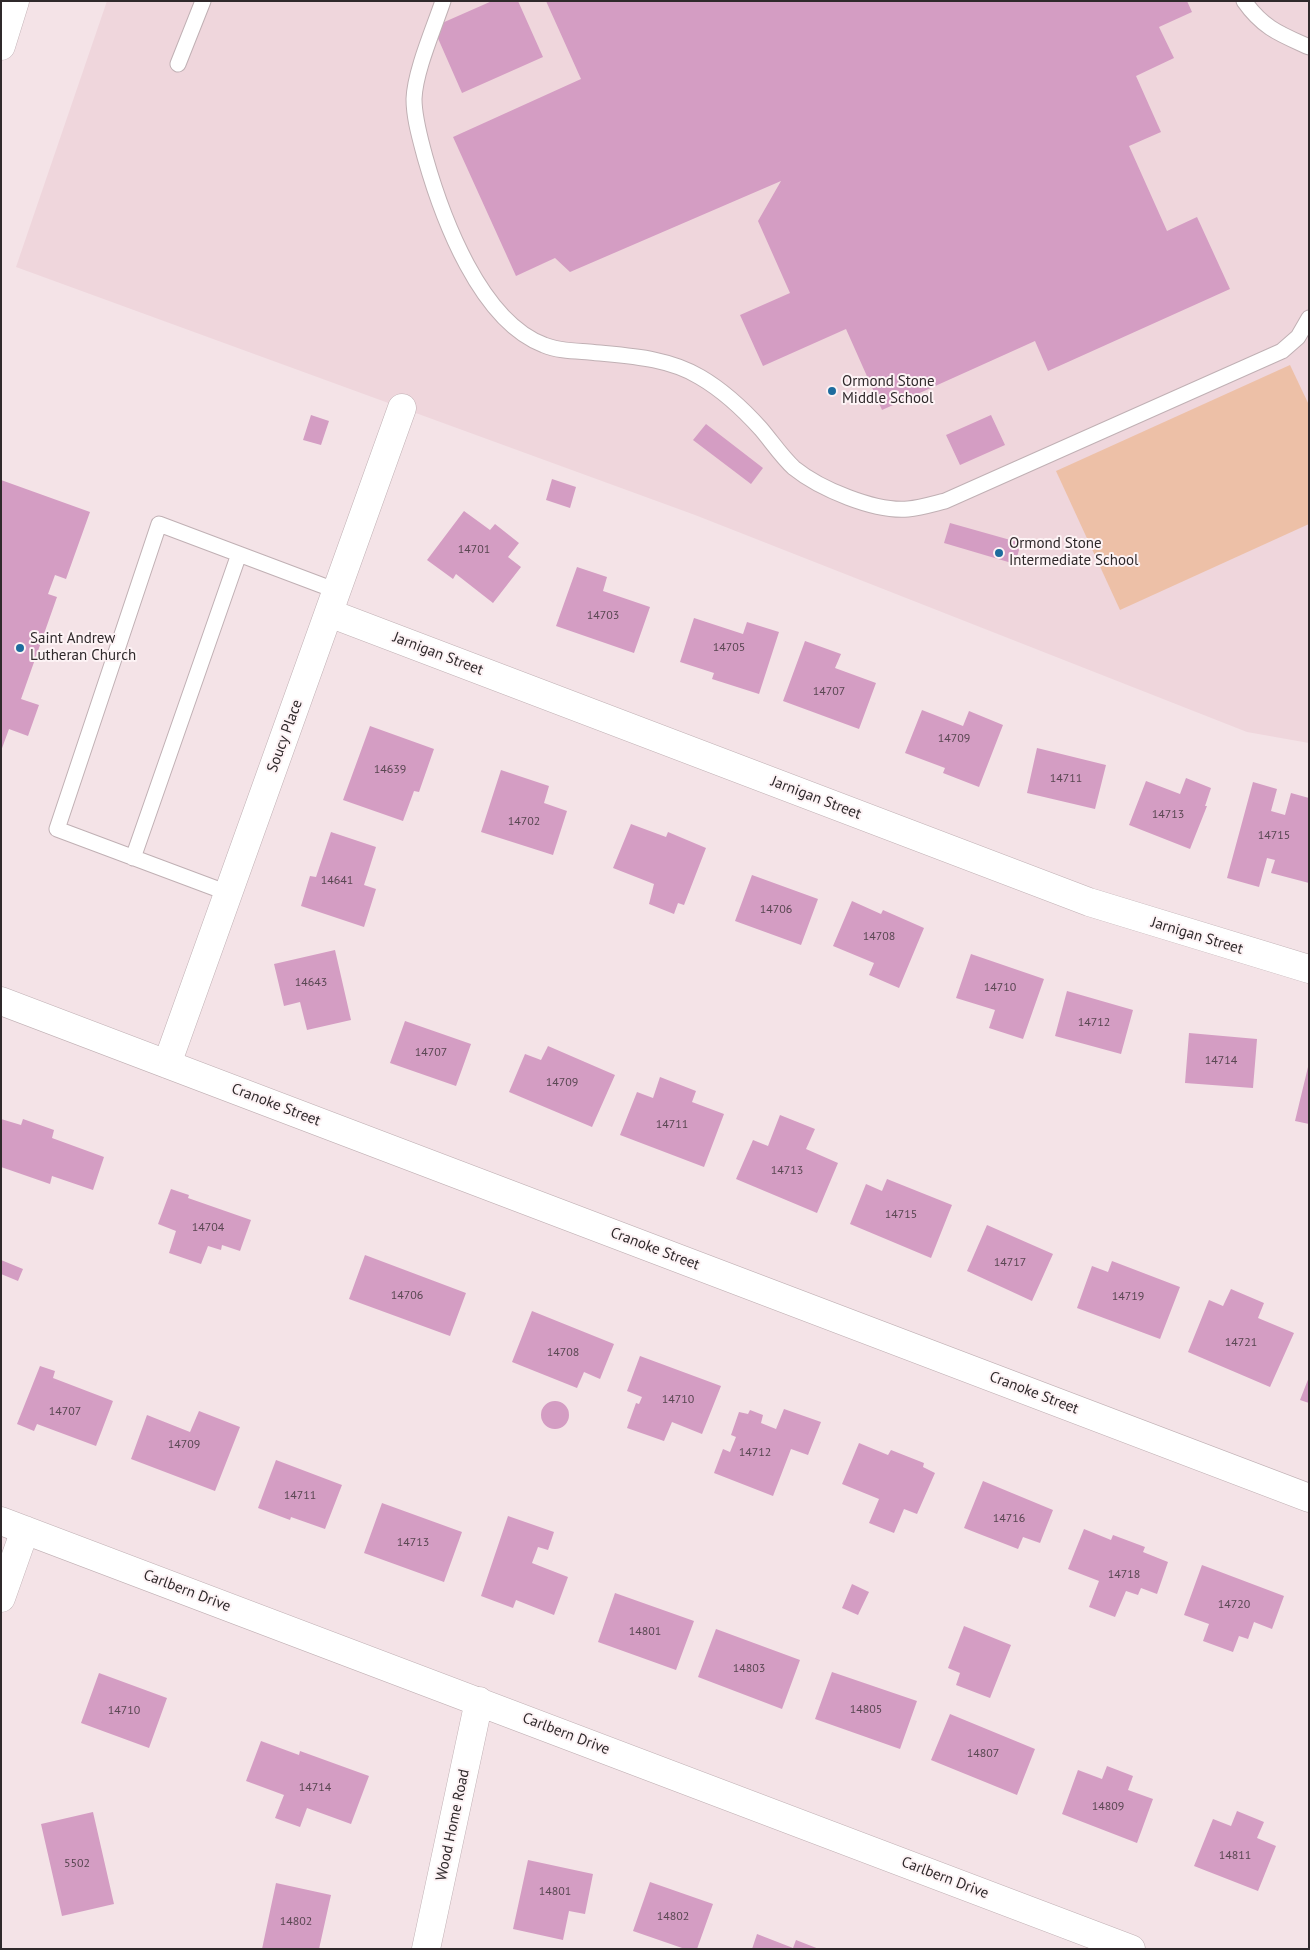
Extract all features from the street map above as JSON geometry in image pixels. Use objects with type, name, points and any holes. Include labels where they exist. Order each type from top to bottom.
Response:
[{"type":"street","points":[[1,46],[15,1]]},
{"type":"street","name":"Soucy Place","points":[[167,1064],[402,408]]},
{"type":"street","name":"Jarnigan Street","points":[[333,602],[1089,902],[1309,970]]},
{"type":"street","name":"Cranoke Street","points":[[1,1001],[1309,1498]]},
{"type":"street","points":[[1,1598],[13,1525]]},
{"type":"street","name":"Carlbern Drive","points":[[13,1525],[1131,1949]]},
{"type":"street","name":"Wood Home Road","points":[[426,1949],[479,1701]]},
{"type":"lane","points":[[178,64],[203,1]]},
{"type":"lane","points":[[443,1],[416,85],[414,100],[419,133],[431,180],[447,224],[481,288],[500,312],[521,333],[544,345],[562,350],[657,360],[698,376],[727,395],[793,467],[812,480],[844,495],[887,508],[909,509],[945,501],[1282,352],[1298,337],[1309,318]]},
{"type":"lane","points":[[1244,1],[1266,27],[1306,41]]},
{"type":"lane","points":[[228,893],[57,830],[159,524],[239,554],[333,602]]},
{"type":"lane","points":[[133,858],[239,554]]},
{"type":"shaded area","name":"Ormond Stone Middle School","points":[[107,1],[1309,1],[1309,743],[1247,732],[695,515],[16,267]]},
{"type":"shaded area","points":[[1290,365],[1309,405],[1309,524],[1120,610],[1056,471]]},
{"type":"building","points":[[492,1],[518,1],[543,57],[462,93],[433,27]]},
{"type":"building","points":[[546,1],[1187,1],[1192,12],[1159,27],[1174,58],[1136,76],[1161,132],[1129,146],[1167,231],[1197,217],[1230,289],[1048,371],[1035,341],[882,410],[846,329],[763,366],[740,315],[790,293],[758,221],[781,181],[570,272],[555,258],[516,276],[453,137],[581,79]]},
{"type":"building","points":[[311,415],[329,421],[321,445],[303,440]]},
{"type":"building","points":[[991,415],[1005,445],[960,465],[946,435]]},
{"type":"building","points":[[706,424],[763,468],[751,484],[693,440]]},
{"type":"building","points":[[552,479],[576,487],[570,508],[546,500]]},
{"type":"building","name":"Saint Andrew Lutheran Church","points":[[1,480],[90,512],[66,579],[55,575],[48,594],[57,597],[21,699],[39,705],[28,736],[9,729],[1,751]]},
{"type":"building","points":[[464,511],[490,530],[495,524],[519,543],[508,557],[521,567],[493,603],[456,574],[453,579],[427,560]]},
{"type":"building","name":"Ormond Stone Intermediate School","points":[[950,523],[1021,543],[1015,564],[944,543]]},
{"type":"building","points":[[577,567],[607,577],[603,591],[650,607],[634,653],[556,626]]},
{"type":"building","points":[[694,618],[743,634],[747,622],[779,632],[759,694],[712,679],[714,673],[680,662]]},
{"type":"building","points":[[805,641],[841,654],[835,668],[876,683],[859,729],[783,701]]},
{"type":"building","points":[[922,710],[963,726],[969,711],[1003,725],[979,787],[943,773],[945,768],[905,753]]},
{"type":"building","points":[[370,726],[434,749],[419,792],[414,791],[403,821],[343,800]]},
{"type":"building","points":[[1037,748],[1106,765],[1095,809],[1027,793]]},
{"type":"building","points":[[501,770],[549,786],[544,803],[567,811],[553,855],[481,832]]},
{"type":"building","points":[[1186,778],[1211,788],[1205,806],[1207,806],[1190,849],[1129,825],[1146,781],[1180,794]]},
{"type":"building","points":[[1253,782],[1277,789],[1271,811],[1285,815],[1291,793],[1309,798],[1309,883],[1271,873],[1275,860],[1267,858],[1259,887],[1227,878]]},
{"type":"building","points":[[631,824],[666,837],[668,832],[706,848],[684,905],[678,903],[674,914],[649,904],[654,884],[613,868]]},
{"type":"building","points":[[331,832],[376,847],[364,885],[376,889],[364,927],[301,906],[310,876],[316,877]]},
{"type":"building","points":[[752,875],[818,899],[801,945],[735,921]]},
{"type":"building","points":[[852,901],[881,914],[883,910],[924,928],[899,988],[869,975],[874,963],[833,946]]},
{"type":"building","points":[[335,950],[351,1020],[307,1030],[300,1002],[284,1006],[274,964]]},
{"type":"building","points":[[971,954],[1044,979],[1023,1039],[989,1028],[995,1010],[956,998]]},
{"type":"building","points":[[1067,991],[1133,1010],[1121,1054],[1055,1036]]},
{"type":"building","points":[[405,1021],[471,1044],[456,1086],[390,1063]]},
{"type":"building","points":[[1189,1033],[1257,1039],[1253,1088],[1185,1083]]},
{"type":"building","points":[[548,1046],[615,1075],[592,1127],[509,1092],[525,1054],[541,1060]]},
{"type":"building","points":[[1309,1068],[1309,1124],[1295,1121]]},
{"type":"building","points":[[660,1077],[696,1091],[692,1102],[724,1114],[704,1167],[620,1135],[637,1092],[653,1098]]},
{"type":"building","points":[[780,1115],[815,1129],[806,1149],[838,1163],[817,1213],[736,1179],[753,1140],[768,1146]]},
{"type":"building","points":[[1,1119],[21,1125],[23,1119],[54,1130],[52,1138],[104,1157],[93,1190],[52,1176],[50,1184],[1,1167]]},
{"type":"building","points":[[887,1179],[952,1205],[931,1258],[850,1224],[866,1184],[882,1191]]},
{"type":"building","points":[[171,1189],[189,1195],[188,1198],[251,1220],[240,1251],[222,1245],[221,1250],[208,1246],[201,1264],[169,1253],[176,1231],[158,1224]]},
{"type":"building","points":[[987,1225],[1053,1254],[1032,1301],[967,1271]]},
{"type":"building","points":[[365,1255],[466,1293],[450,1336],[349,1299]]},
{"type":"building","points":[[1,1260],[23,1269],[18,1281],[1,1274]]},
{"type":"building","points":[[1112,1261],[1180,1287],[1160,1339],[1077,1308],[1092,1266],[1108,1272]]},
{"type":"building","points":[[1231,1289],[1264,1303],[1258,1318],[1294,1333],[1270,1387],[1188,1352],[1209,1300],[1223,1306]]},
{"type":"building","points":[[532,1311],[614,1344],[600,1379],[584,1372],[577,1388],[512,1362]]},
{"type":"building","points":[[640,1356],[721,1386],[702,1434],[672,1422],[664,1441],[627,1428],[636,1403],[639,1404],[642,1397],[627,1391]]},
{"type":"building","points":[[40,1366],[55,1371],[53,1378],[113,1401],[96,1446],[37,1424],[34,1431],[17,1424]]},
{"type":"building","points":[[1309,1377],[1309,1403],[1300,1400]]},
{"type":"building","points":[[555,1401],[565,1405],[569,1415],[565,1425],[555,1429],[545,1425],[541,1415],[545,1405]]},
{"type":"building","points":[[784,1409],[821,1422],[808,1455],[791,1449],[773,1496],[714,1473],[723,1449],[730,1452],[736,1437],[731,1435],[739,1412],[748,1414],[750,1410],[763,1415],[761,1423],[776,1429]]},
{"type":"building","points":[[199,1411],[240,1427],[215,1491],[131,1459],[147,1415],[190,1432]]},
{"type":"building","points":[[859,1443],[888,1455],[891,1450],[924,1463],[923,1467],[935,1473],[917,1514],[904,1509],[894,1533],[869,1523],[879,1499],[842,1484]]},
{"type":"building","points":[[276,1460],[342,1485],[325,1529],[291,1517],[290,1520],[258,1508]]},
{"type":"building","points":[[983,1481],[1053,1510],[1040,1543],[1023,1537],[1018,1549],[964,1528]]},
{"type":"building","points":[[382,1503],[462,1532],[444,1582],[364,1553]]},
{"type":"building","points":[[508,1516],[554,1532],[548,1550],[538,1547],[532,1563],[568,1577],[554,1615],[516,1600],[513,1608],[481,1596]]},
{"type":"building","points":[[1084,1529],[1111,1540],[1113,1535],[1145,1547],[1143,1552],[1168,1562],[1157,1594],[1141,1588],[1138,1595],[1126,1591],[1115,1617],[1089,1607],[1099,1581],[1068,1569]]},
{"type":"building","points":[[1202,1565],[1284,1596],[1272,1629],[1254,1622],[1248,1639],[1239,1636],[1233,1652],[1203,1641],[1209,1624],[1184,1615]]},
{"type":"building","points":[[852,1584],[869,1592],[858,1615],[842,1608]]},
{"type":"building","points":[[615,1593],[694,1621],[676,1670],[598,1642]]},
{"type":"building","points":[[964,1626],[1011,1645],[990,1698],[956,1685],[960,1673],[948,1668]]},
{"type":"building","points":[[716,1629],[800,1660],[782,1709],[698,1677]]},
{"type":"building","points":[[832,1672],[917,1701],[900,1749],[815,1719]]},
{"type":"building","points":[[99,1673],[167,1698],[149,1748],[81,1723]]},
{"type":"building","points":[[950,1714],[1035,1749],[1017,1795],[931,1760]]},
{"type":"building","points":[[261,1741],[299,1755],[300,1751],[369,1776],[351,1824],[307,1808],[300,1827],[275,1818],[284,1795],[246,1781]]},
{"type":"building","points":[[1107,1766],[1133,1776],[1128,1790],[1153,1799],[1137,1843],[1062,1814],[1078,1770],[1102,1779]]},
{"type":"building","points":[[1237,1811],[1264,1822],[1257,1838],[1276,1846],[1258,1891],[1194,1866],[1213,1819],[1231,1826]]},
{"type":"building","points":[[93,1812],[114,1904],[62,1916],[41,1824]]},
{"type":"building","points":[[528,1860],[593,1874],[585,1914],[569,1911],[563,1940],[513,1929]]},
{"type":"building","points":[[650,1882],[713,1904],[697,1949],[685,1949],[633,1931]]},
{"type":"building","points":[[276,1883],[331,1895],[319,1949],[262,1949]]},
{"type":"building","points":[[757,1934],[793,1948],[796,1940],[819,1949],[752,1949]]},
{"type":"place","name":"Ormond Stone Middle School","points":[[832,391]]},
{"type":"place","name":"Ormond Stone Intermediate School","points":[[999,553]]},
{"type":"place","name":"Saint Andrew Lutheran Church","points":[[20,648]]}]
